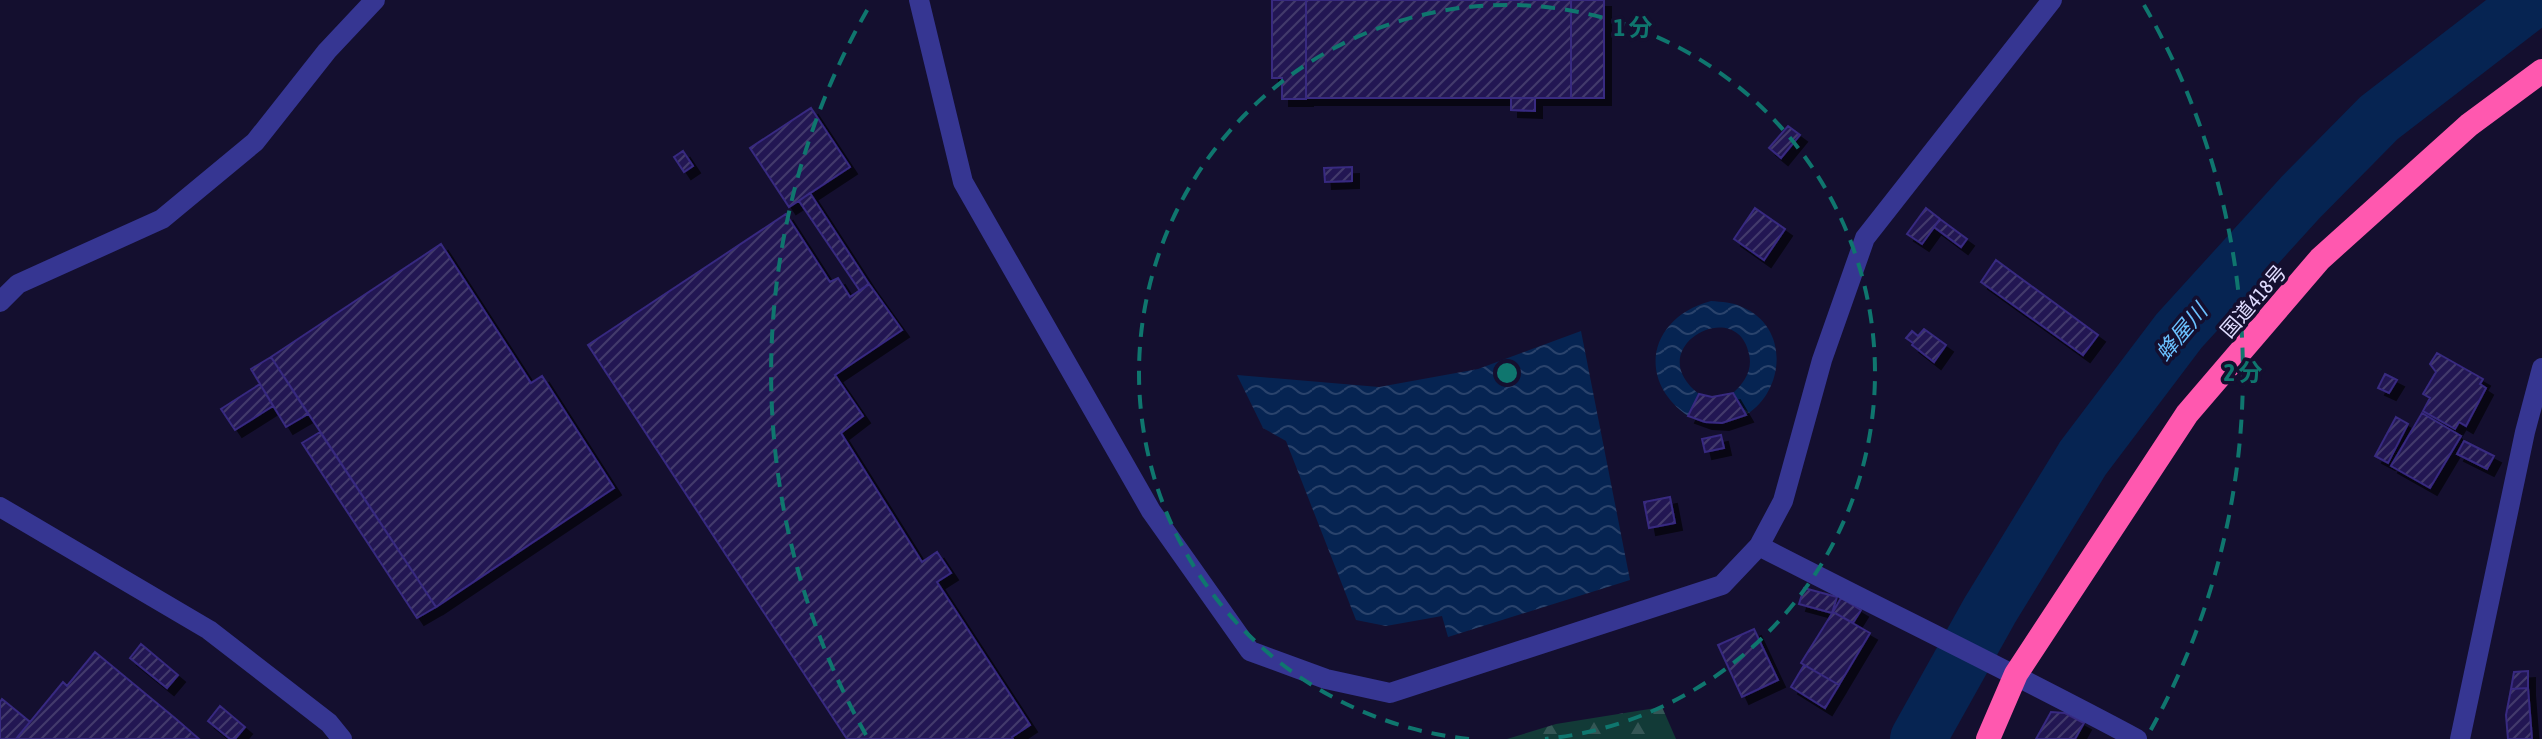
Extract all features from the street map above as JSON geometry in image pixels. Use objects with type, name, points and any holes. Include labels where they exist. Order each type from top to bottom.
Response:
[{"type":"highway","name":"国道418号","points":[[1988,739],[2016,674],[2187,414],[2320,259],[2469,125],[2542,71]]},
{"type":"street","points":[[0,302],[18,284],[162,219],[255,142],[327,51],[375,0]]},
{"type":"street","points":[[919,0],[963,182],[1151,511],[1250,651],[1326,679],[1390,693],[1722,585],[1759,546],[1783,501],[1822,360],[1865,238],[2052,0]]},
{"type":"street","points":[[2460,739],[2525,432],[2542,368]]},
{"type":"street","points":[[0,507],[209,630],[329,723],[342,739]]},
{"type":"street","points":[[1759,546],[1928,634],[2016,674],[2137,739]]},
{"type":"green space","points":[[1662,707],[1676,739],[1507,739],[1556,724]]},
{"type":"water","points":[[1711,301],[1734,304],[1757,316],[1768,328],[1774,343],[1777,359],[1775,375],[1759,404],[1746,415],[1733,393],[1747,376],[1749,354],[1741,337],[1728,328],[1712,328],[1697,334],[1685,345],[1680,360],[1683,377],[1699,394],[1688,416],[1671,401],[1661,385],[1656,368],[1657,351],[1663,335],[1674,321],[1690,309]]},
{"type":"water","points":[[1581,331],[1630,580],[1448,637],[1442,616],[1386,626],[1356,620],[1286,441],[1263,428],[1237,375],[1379,387],[1478,369]]},
{"type":"building","points":[[1272,0],[1306,0],[1306,99],[1282,99],[1282,78],[1272,78]]},
{"type":"building","points":[[1306,0],[1571,0],[1571,98],[1306,98]]},
{"type":"building","points":[[1571,0],[1604,0],[1604,98],[1571,98]]},
{"type":"building","points":[[1511,98],[1535,98],[1535,111],[1511,110]]},
{"type":"building","points":[[811,108],[850,167],[789,207],[750,148]]},
{"type":"building","points":[[1788,126],[1800,135],[1781,158],[1769,148]]},
{"type":"building","points":[[683,151],[693,166],[684,172],[674,157]]},
{"type":"building","points":[[1352,167],[1352,181],[1325,182],[1324,168]]},
{"type":"building","points":[[810,193],[869,284],[860,291],[799,201]]},
{"type":"building","points":[[1755,208],[1785,229],[1764,260],[1734,239]]},
{"type":"building","points":[[1926,208],[1940,219],[1922,244],[1907,234]]},
{"type":"building","points":[[786,214],[830,282],[838,278],[850,297],[869,284],[902,330],[835,375],[863,416],[841,433],[922,562],[937,552],[951,573],[937,582],[1030,725],[1013,739],[847,739],[588,345]]},
{"type":"building","points":[[1940,219],[1967,239],[1961,247],[1934,227]]},
{"type":"building","points":[[441,244],[531,383],[542,376],[614,488],[436,607],[271,357]]},
{"type":"building","points":[[1996,260],[2098,335],[2083,355],[1981,282]]},
{"type":"building","points":[[1924,329],[1946,345],[1934,362],[1906,338],[1912,331],[1918,336]]},
{"type":"building","points":[[2437,353],[2483,379],[2480,384],[2486,388],[2466,426],[2459,422],[2455,429],[2423,411],[2430,398],[2423,394],[2436,372],[2430,364]]},
{"type":"building","points":[[271,357],[308,414],[286,427],[251,369]]},
{"type":"building","points":[[2385,374],[2397,380],[2389,393],[2378,388]]},
{"type":"building","points":[[260,384],[273,406],[235,430],[221,409]]},
{"type":"building","points":[[1733,393],[1746,415],[1722,423],[1705,422],[1688,416],[1699,394],[1712,397]]},
{"type":"building","points":[[2422,413],[2461,436],[2430,488],[2391,466]]},
{"type":"building","points":[[2396,417],[2408,424],[2388,463],[2375,456]]},
{"type":"building","points":[[320,432],[436,607],[417,618],[302,443]]},
{"type":"building","points":[[1721,435],[1724,448],[1705,452],[1702,439]]},
{"type":"building","points":[[2464,441],[2494,456],[2487,469],[2457,454]]},
{"type":"building","points":[[1670,497],[1675,523],[1649,528],[1644,502]]},
{"type":"building","points":[[1804,588],[1837,597],[1832,613],[1799,604]]},
{"type":"building","points":[[1841,598],[1861,610],[1853,623],[1833,612]]},
{"type":"building","points":[[1833,612],[1870,633],[1839,685],[1801,663]]},
{"type":"building","points":[[1754,629],[1778,680],[1742,697],[1718,645]]},
{"type":"building","points":[[141,644],[178,675],[167,688],[130,658]]},
{"type":"building","points":[[95,652],[199,739],[16,739],[63,682],[67,686]]},
{"type":"building","points":[[1804,665],[1839,685],[1825,708],[1791,687]]},
{"type":"building","points":[[2528,671],[2528,688],[2511,689],[2514,672]]},
{"type":"building","points":[[2528,688],[2532,739],[2508,739],[2506,715],[2511,689]]},
{"type":"building","points":[[2,699],[30,722],[16,739],[0,739]]},
{"type":"building","points":[[220,706],[245,727],[235,739],[230,739],[208,721]]},
{"type":"building","points":[[2051,712],[2065,713],[2084,723],[2075,739],[2036,739]]},
{"type":"waterway","name":"蜂屋川","points":[[1918,739],[1990,610],[2083,458],[2179,331],[2301,197],[2379,118],[2532,0]]}]
